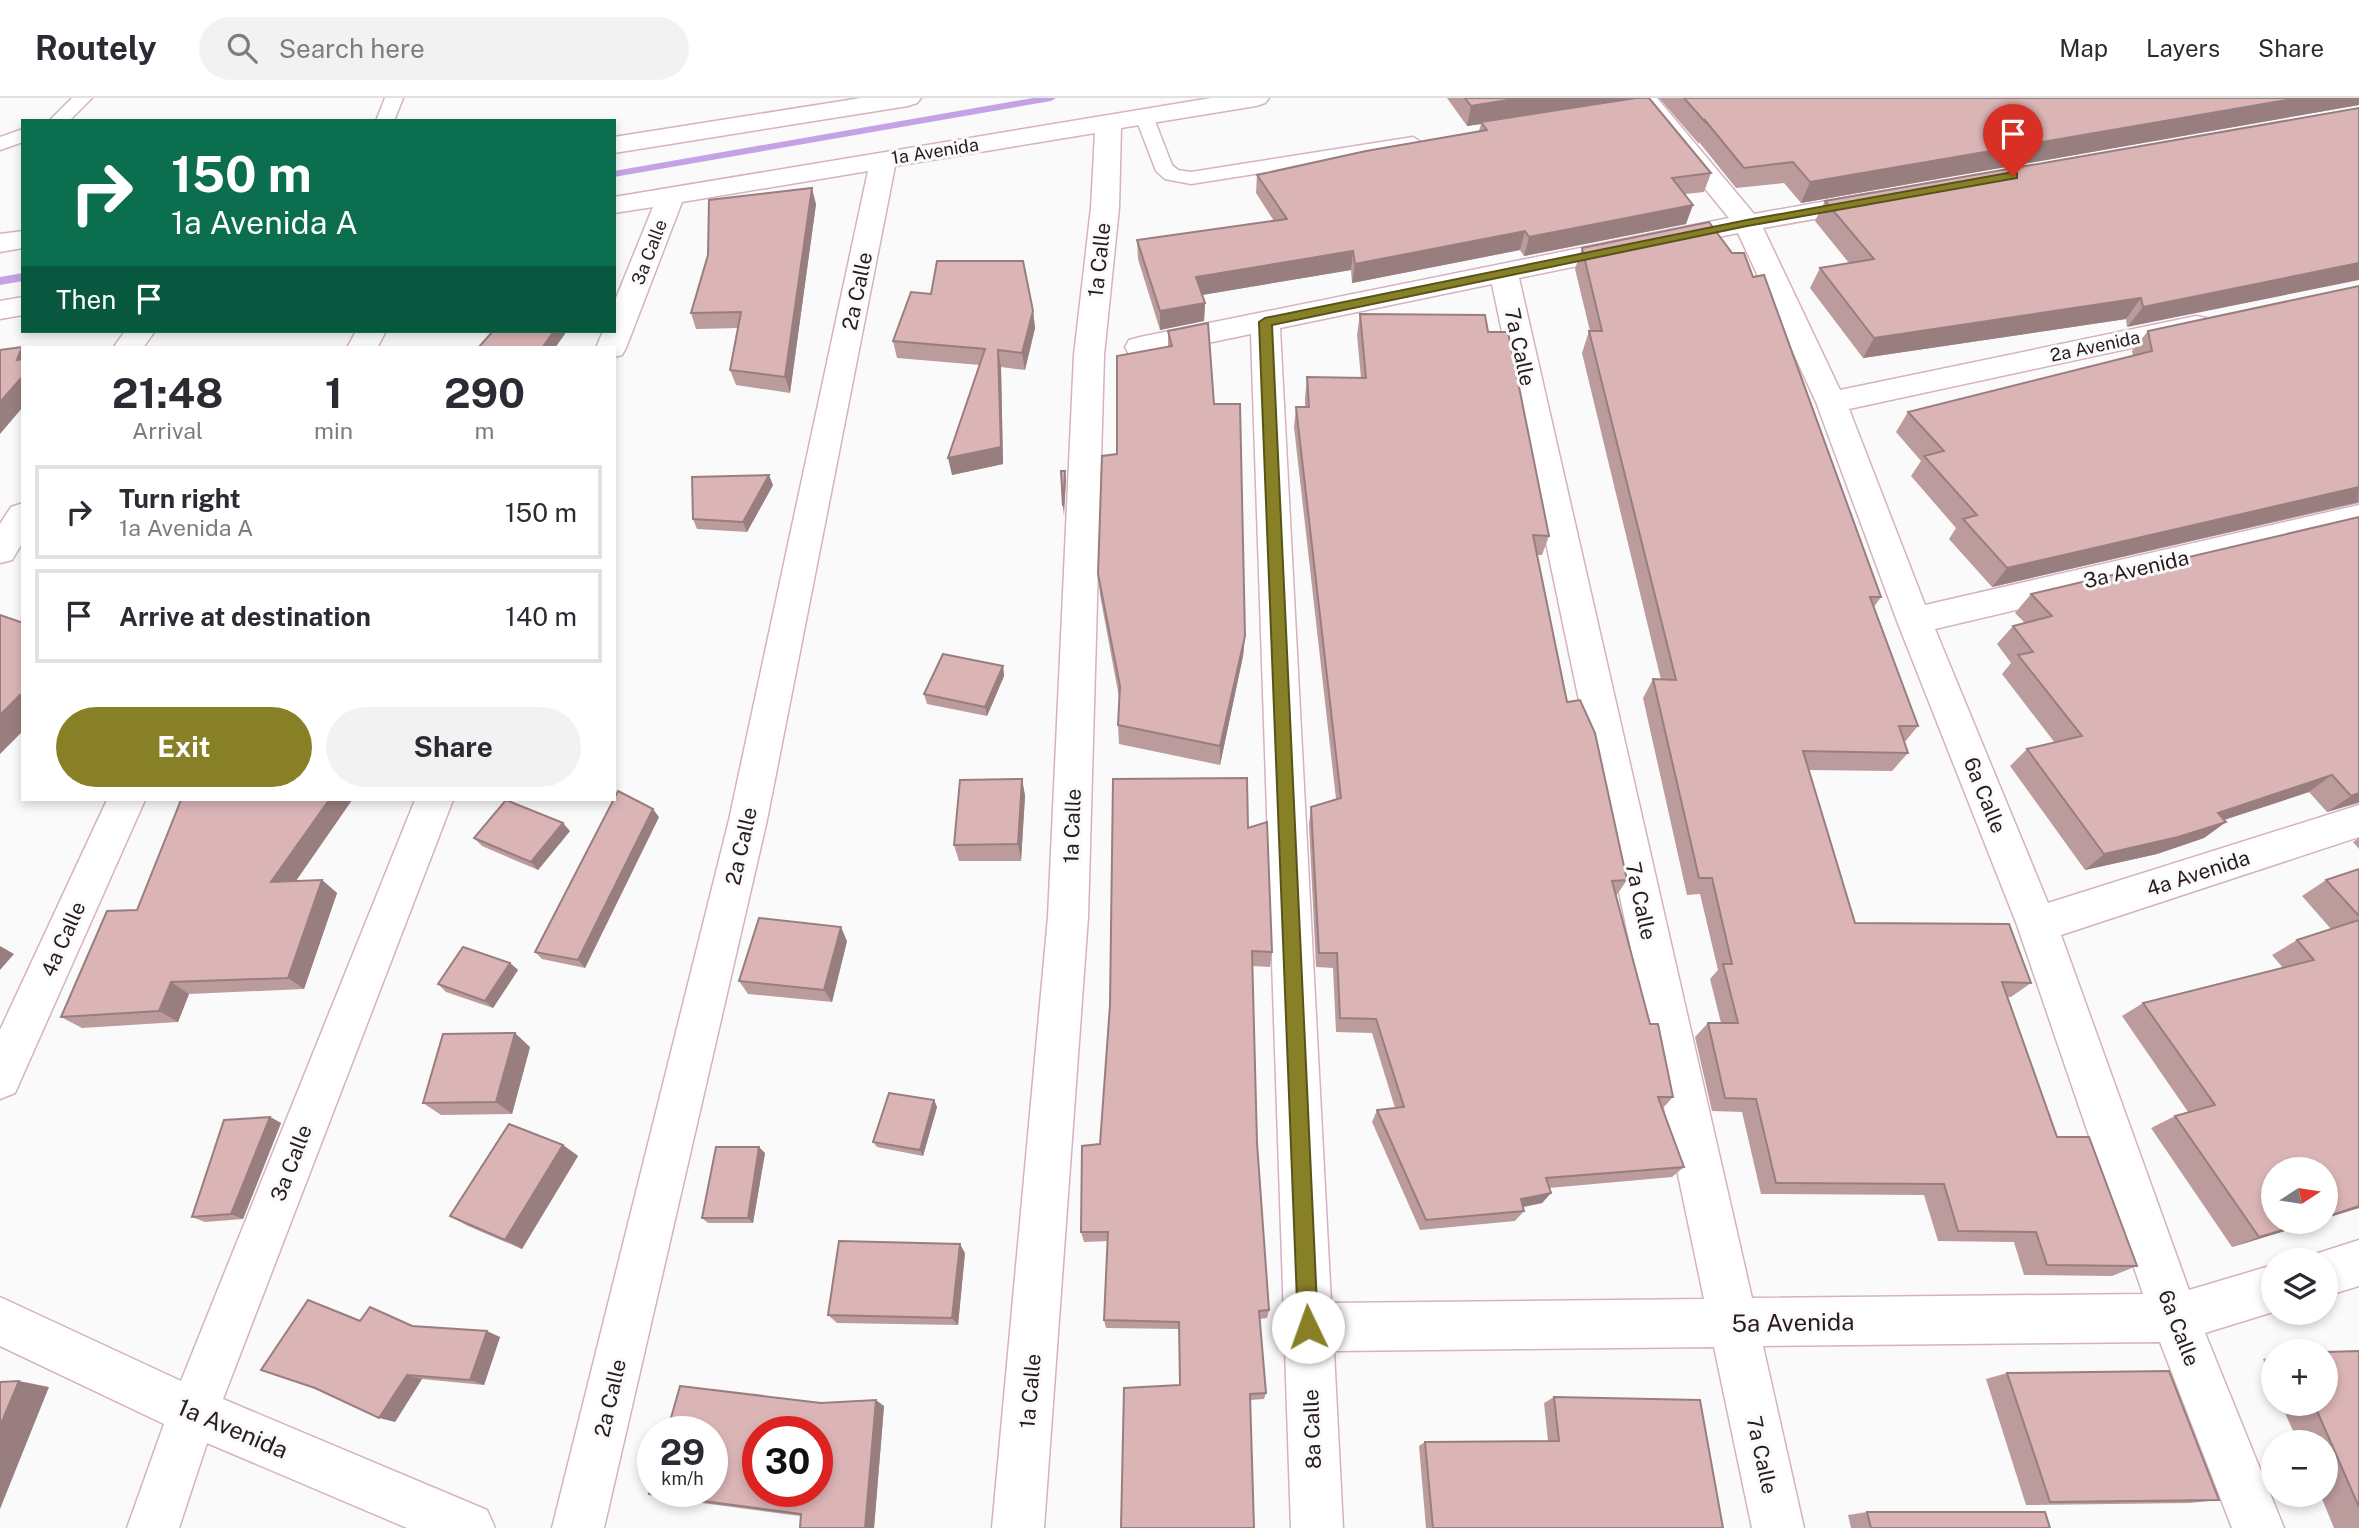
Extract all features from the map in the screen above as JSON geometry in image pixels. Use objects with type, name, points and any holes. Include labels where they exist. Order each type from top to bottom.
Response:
[{"type":"street","points":[[616,145],[908,98]]},
{"type":"street","name":"1a Avenida","points":[[616,205],[1256,98]]},
{"type":"street","name":"6a Calle","points":[[1640,105],[1747,223],[1831,402],[1914,621],[2038,925],[2175,1318],[2258,1528]]},
{"type":"street","name":"1a Calle","points":[[1018,1528],[1068,917],[1089,355],[1105,208],[1126,119]]},
{"type":"street","name":"2a Calle","points":[[579,1528],[748,820],[883,160]]},
{"type":"street","name":"3a Calle","points":[[612,346],[671,195]]},
{"type":"street","points":[[1140,347],[1747,223],[1897,196]]},
{"type":"street","points":[[0,243],[21,239]]},
{"type":"street","name":"7a Calle","points":[[1504,274],[1778,1528]]},
{"type":"street","points":[[0,310],[21,306]]},
{"type":"street","name":"2a Avenida","points":[[1831,402],[2224,319]]},
{"type":"street","name":"8a Calle","points":[[1265,322],[1317,1528]]},
{"type":"street","name":"3a Avenida","points":[[1914,621],[2359,517]]},
{"type":"street","points":[[0,551],[21,518]]},
{"type":"street","name":"4a Calle","points":[[0,1079],[126,801]]},
{"type":"street","name":"3a Calle","points":[[153,1528],[193,1412],[434,801]]},
{"type":"street","name":"4a Avenida","points":[[2038,925],[2359,821]]},
{"type":"street","points":[[2338,1269],[2359,1263]]},
{"type":"street","name":"5a Avenida","points":[[1308,1327],[2175,1318],[2261,1293]]},
{"type":"street","name":"1a Avenida","points":[[0,1321],[193,1412],[469,1528]]},
{"type":"lane","points":[[60,119],[83,98]]},
{"type":"lane","points":[[386,119],[394,98]]},
{"type":"lane","points":[[1126,119],[1171,175],[1191,178],[1434,140]]},
{"type":"lane","points":[[0,144],[21,136]]},
{"type":"building","points":[[1465,98],[1520,98],[1471,106]]},
{"type":"building","points":[[1649,98],[1711,173],[1672,178],[1693,205],[1529,237],[1525,231],[1355,264],[1353,251],[1196,277],[1205,303],[1160,311],[1137,240],[1287,219],[1257,175],[1366,151],[1487,130],[1481,122]]},
{"type":"building","points":[[1684,98],[2298,98],[1810,182],[1793,162],[1744,168]]},
{"type":"building","points":[[2359,108],[2359,263],[2143,307],[2141,298],[1874,338],[1820,268],[1874,259],[1825,201]]},
{"type":"building","points":[[812,188],[785,377],[730,370],[741,312],[691,313],[708,255],[709,200]]},
{"type":"building","points":[[1709,222],[1732,253],[1744,253],[1753,277],[1764,275],[1881,597],[1870,597],[1918,726],[1899,726],[1908,753],[1803,751],[1855,923],[2009,924],[2031,983],[2002,982],[2057,1137],[2089,1137],[2137,1266],[2047,1265],[2036,1232],[1958,1231],[1944,1184],[1776,1183],[1756,1099],[1725,1098],[1708,1023],[1738,1023],[1723,964],[1732,964],[1712,878],[1699,878],[1653,679],[1676,680],[1589,331],[1602,331],[1582,248]]},
{"type":"building","points":[[937,261],[1023,261],[1033,311],[1022,353],[998,350],[1001,447],[948,458],[985,349],[893,341],[911,292],[931,294]]},
{"type":"building","points":[[2359,286],[2359,487],[2007,568],[1963,519],[1977,515],[1924,456],[1944,451],[1908,412],[2152,351],[2148,331]]},
{"type":"building","points":[[1360,314],[1485,315],[1488,332],[1508,332],[1549,536],[1533,535],[1567,702],[1580,700],[1595,733],[1627,880],[1612,881],[1650,1024],[1658,1024],[1673,1097],[1658,1097],[1684,1167],[1546,1178],[1551,1193],[1521,1199],[1524,1211],[1426,1220],[1377,1110],[1404,1107],[1376,1019],[1340,1018],[1337,953],[1319,953],[1311,807],[1341,798],[1296,407],[1309,407],[1307,377],[1366,378]]},
{"type":"building","points":[[1208,323],[1214,404],[1240,404],[1245,636],[1220,746],[1118,725],[1120,686],[1098,574],[1102,456],[1117,454],[1117,356],[1172,346],[1168,331]]},
{"type":"building","points":[[491,333],[553,333],[543,346],[480,346]]},
{"type":"building","points":[[21,347],[17,360],[21,359],[21,378],[0,402],[0,350]]},
{"type":"building","points":[[1061,471],[1065,471],[1063,506]]},
{"type":"building","points":[[769,475],[743,522],[693,519],[692,477]]},
{"type":"building","points":[[2359,517],[2359,793],[2351,796],[2332,775],[2218,813],[2226,822],[2178,837],[2104,854],[2027,749],[2082,736],[2018,655],[2033,652],[2013,626],[2052,616],[2031,594]]},
{"type":"building","points":[[0,615],[21,622],[21,695],[0,715]]},
{"type":"building","points":[[943,654],[1003,666],[985,707],[924,694]]},
{"type":"building","points":[[1247,778],[1248,828],[1267,822],[1272,952],[1252,951],[1257,1143],[1269,1310],[1259,1311],[1266,1393],[1250,1394],[1254,1528],[1121,1528],[1124,1388],[1180,1385],[1179,1322],[1104,1320],[1108,1232],[1081,1232],[1082,1146],[1100,1144],[1110,1005],[1113,779]]},
{"type":"building","points":[[1022,779],[1018,844],[954,845],[960,780]]},
{"type":"building","points":[[618,791],[653,809],[578,960],[535,952],[613,801],[616,801]]},
{"type":"building","points":[[181,801],[328,801],[271,882],[322,880],[288,978],[171,982],[159,1011],[61,1017],[107,911],[137,910]]},
{"type":"building","points":[[505,801],[563,823],[531,862],[474,838]]},
{"type":"building","points":[[2359,869],[2359,916],[2326,880]]},
{"type":"building","points":[[759,918],[841,927],[824,990],[739,981]]},
{"type":"building","points":[[2359,920],[2359,1206],[2338,1213],[2338,1157],[2261,1157],[2261,1234],[2269,1234],[2259,1237],[2175,1116],[2215,1105],[2143,1003],[2314,960],[2297,940]]},
{"type":"building","points":[[463,947],[510,963],[485,1001],[438,984]]},
{"type":"building","points":[[515,1033],[496,1102],[423,1103],[443,1034]]},
{"type":"building","points":[[889,1093],[934,1100],[920,1150],[873,1142]]},
{"type":"building","points":[[270,1117],[231,1214],[192,1217],[224,1120]]},
{"type":"building","points":[[509,1124],[563,1145],[505,1240],[450,1216]]},
{"type":"building","points":[[716,1147],[759,1147],[748,1218],[702,1218]]},
{"type":"building","points":[[839,1241],[960,1244],[952,1318],[828,1315]]},
{"type":"building","points":[[308,1300],[360,1321],[370,1307],[412,1326],[487,1331],[470,1380],[407,1375],[379,1418],[315,1388],[261,1370]]},
{"type":"building","points":[[2359,1351],[2359,1507],[2338,1459],[2338,1430],[2325,1430],[2319,1416],[2338,1416],[2338,1352]]},
{"type":"building","points":[[2169,1371],[2219,1500],[2050,1502],[2007,1373]]},
{"type":"building","points":[[19,1381],[0,1426],[0,1382]]},
{"type":"building","points":[[680,1386],[821,1403],[876,1400],[865,1528],[800,1528],[801,1514],[748,1507],[833,1507],[833,1416],[742,1416],[742,1506],[728,1504],[728,1416],[672,1416]]},
{"type":"building","points":[[1554,1397],[1700,1400],[1723,1528],[1433,1528],[1425,1442],[1559,1441]]},
{"type":"building","points":[[1867,1512],[2045,1512],[2050,1528],[1871,1528]]},
{"type":"waterway","points":[[616,174],[1051,98]]},
{"type":"waterway","points":[[0,281],[21,277]]},
{"type":"route","points":[[1308,1327],[1265,322],[1747,223],[2013,176]]}]
